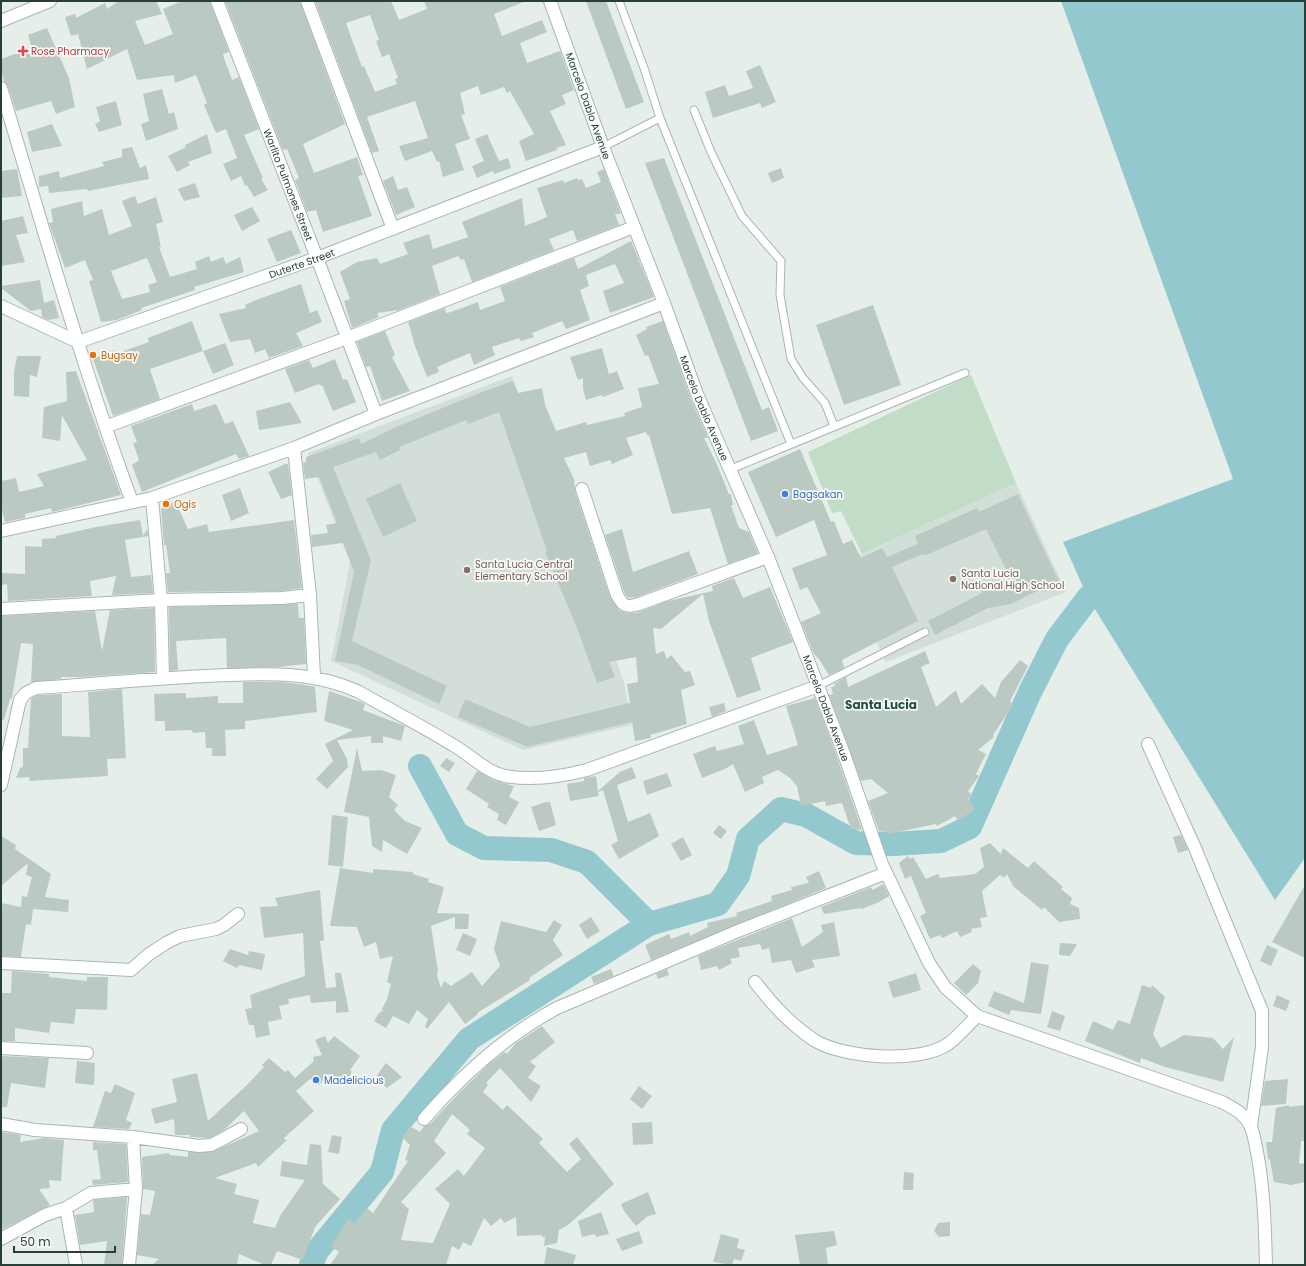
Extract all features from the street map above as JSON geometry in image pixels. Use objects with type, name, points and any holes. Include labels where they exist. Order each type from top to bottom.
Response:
[{"type":"street","points":[[1,21],[50,1]]},
{"type":"street","name":"Warlito Pulmones Street","points":[[217,1],[376,414]]},
{"type":"street","points":[[307,1],[393,229]]},
{"type":"street","name":"Marcelo Dablo Avenue","points":[[550,1],[603,147],[664,303],[697,394],[731,469],[768,557],[847,761],[863,813],[884,869],[929,963],[945,987],[977,1016]]},
{"type":"street","points":[[1,88],[78,342],[105,427],[132,502]]},
{"type":"street","name":"Duterte Street","points":[[78,342],[317,258],[603,147]]},
{"type":"street","points":[[105,427],[347,338],[634,227]]},
{"type":"street","points":[[1,531],[152,498],[294,448],[376,414],[664,303]]},
{"type":"street","points":[[1,306],[78,342]]},
{"type":"street","points":[[294,448],[310,595],[314,677]]},
{"type":"street","points":[[582,489],[614,589],[624,606],[629,608],[768,557]]},
{"type":"street","points":[[152,498],[160,600],[163,678]]},
{"type":"street","points":[[1,609],[160,600],[282,598],[310,595]]},
{"type":"street","points":[[2,781],[16,711],[20,700],[26,693],[36,688],[163,678],[268,674],[292,674],[314,677],[345,685],[357,691],[454,746],[499,774],[527,779],[571,774],[587,770],[818,686]]},
{"type":"street","points":[[1148,744],[1195,848],[1262,1011],[1262,1047],[1250,1126]]},
{"type":"street","points":[[424,1119],[454,1085],[502,1045],[544,1015],[557,1008],[884,869]]},
{"type":"street","points":[[1,963],[131,970],[148,955],[166,943],[180,936],[216,929],[238,914]]},
{"type":"street","points":[[755,982],[778,1012],[815,1040],[848,1052],[894,1058],[925,1054],[948,1044],[977,1016],[1222,1102],[1236,1109],[1244,1116],[1250,1126],[1258,1159],[1264,1203],[1266,1265]]},
{"type":"street","points":[[1,1048],[87,1054]]},
{"type":"street","points":[[1,1124],[35,1130],[133,1137],[199,1146],[211,1145],[241,1129]]},
{"type":"street","points":[[129,1265],[136,1189],[133,1137]]},
{"type":"street","points":[[1,1239],[45,1215],[66,1208],[91,1193],[136,1189]]},
{"type":"street","points":[[66,1208],[76,1265]]},
{"type":"lane","points":[[619,1],[644,68],[660,118],[791,444]]},
{"type":"lane","points":[[694,110],[711,152],[742,216],[781,261],[780,295],[791,359],[803,378],[825,403],[834,426]]},
{"type":"lane","points":[[603,147],[660,118]]},
{"type":"lane","points":[[731,469],[965,373]]},
{"type":"lane","points":[[818,686],[925,632]]},
{"type":"shaded area","name":"Santa Lucia Central Elementary School","points":[[512,376],[624,682],[632,725],[523,750],[331,661],[350,562],[308,453]]},
{"type":"shaded area","name":"Santa Lucia National High School","points":[[1016,483],[1066,592],[886,662],[839,565]]},
{"type":"green space","points":[[971,375],[1016,483],[862,554],[841,511],[832,513],[808,452]]},
{"type":"water","points":[[1061,1],[1305,1],[1305,858],[1275,900],[1088,598],[1063,542],[1233,479]]},
{"type":"building","points":[[119,1],[156,1],[162,14],[135,21],[145,45],[173,34],[163,9],[182,1],[210,1],[229,52],[223,54],[232,80],[239,77],[259,129],[244,135],[263,178],[261,179],[268,190],[254,197],[247,185],[245,186],[241,176],[231,181],[223,164],[237,158],[226,129],[216,133],[204,105],[207,103],[196,75],[175,83],[174,75],[137,80],[127,49],[87,69],[78,34],[71,36],[65,17],[75,14],[76,18],[105,3],[107,9]]},
{"type":"building","points":[[225,1],[300,1],[345,124],[303,144],[314,173],[357,157],[363,175],[358,176],[372,216],[323,232],[316,210],[307,212],[295,180],[299,178],[287,149],[283,150]]},
{"type":"building","points":[[315,1],[391,1],[399,20],[427,9],[424,1],[526,1],[494,14],[502,36],[542,20],[547,32],[520,43],[527,63],[560,51],[574,90],[562,95],[566,104],[550,111],[566,145],[556,148],[557,150],[526,161],[519,141],[534,134],[510,91],[507,93],[504,87],[481,95],[478,86],[460,93],[465,114],[461,115],[470,139],[455,144],[464,170],[443,177],[439,161],[437,162],[432,151],[405,161],[399,146],[428,138],[415,101],[367,117],[379,151],[372,153]],"holes":[[[370,15],[379,40],[376,41],[382,57],[389,54],[398,78],[395,79],[397,84],[375,92],[364,66],[362,67],[346,23]]]},
{"type":"building","points":[[586,1],[606,1],[644,102],[626,109]]},
{"type":"building","points":[[47,28],[69,78],[75,107],[56,114],[51,101],[16,111],[8,86],[4,81],[1,71],[1,59],[32,48],[28,35]]},
{"type":"building","points":[[760,65],[776,102],[762,108],[760,103],[713,118],[705,92],[725,85],[729,96],[753,88],[746,71]]},
{"type":"building","points":[[162,89],[169,114],[174,112],[178,129],[146,141],[141,124],[149,121],[143,94]]},
{"type":"building","points":[[116,101],[122,125],[99,132],[95,124],[100,121],[96,107]]},
{"type":"building","points":[[52,124],[62,146],[32,152],[27,132]]},
{"type":"building","points":[[207,134],[212,153],[188,162],[190,165],[177,172],[168,156],[186,147],[185,145]]},
{"type":"building","points":[[487,134],[499,161],[508,158],[511,168],[494,174],[493,171],[477,178],[472,166],[484,161],[475,139]]},
{"type":"building","points":[[132,147],[140,168],[146,165],[149,179],[88,191],[87,189],[49,193],[48,186],[39,187],[39,176],[59,171],[60,178],[104,166],[102,162],[122,157],[122,149]]},
{"type":"building","points":[[664,158],[762,410],[769,407],[778,431],[751,441],[645,163]]},
{"type":"building","points":[[781,168],[784,178],[772,183],[768,173]]},
{"type":"building","points":[[17,169],[22,196],[1,198],[1,171]]},
{"type":"building","points":[[604,169],[621,214],[615,214],[619,225],[577,241],[573,230],[549,239],[554,250],[472,282],[464,259],[461,260],[458,256],[432,266],[440,294],[399,310],[377,313],[379,317],[352,328],[344,301],[350,299],[340,272],[357,262],[377,258],[380,264],[408,254],[403,243],[429,234],[433,249],[468,237],[462,222],[522,198],[525,226],[547,217],[537,188],[563,180],[564,183],[577,178],[578,180],[582,179],[586,188],[601,182],[597,172]]},
{"type":"building","points":[[393,176],[398,190],[407,187],[415,207],[396,215],[383,181]]},
{"type":"building","points":[[195,183],[200,197],[184,201],[178,189]]},
{"type":"building","points":[[135,196],[138,204],[156,197],[163,222],[156,224],[161,247],[159,247],[170,277],[197,269],[195,262],[209,256],[211,262],[223,257],[226,264],[240,257],[244,272],[194,287],[195,290],[141,308],[142,310],[117,320],[101,322],[89,281],[93,280],[85,260],[65,268],[49,223],[53,222],[51,209],[82,201],[84,216],[102,209],[109,235],[132,226],[122,201]],"holes":[[[147,258],[157,282],[148,285],[150,292],[122,299],[111,271]]]},
{"type":"building","points":[[252,207],[260,221],[242,231],[234,215]]},
{"type":"building","points":[[23,216],[28,233],[16,235],[25,262],[1,266],[1,221]]},
{"type":"building","points":[[291,230],[301,253],[277,262],[267,239]]},
{"type":"building","points":[[631,241],[654,297],[610,313],[603,291],[624,283],[615,264],[586,275],[589,286],[580,290],[590,320],[566,329],[562,321],[532,333],[534,337],[521,341],[519,338],[492,347],[495,355],[474,365],[470,353],[437,367],[439,372],[427,377],[415,346],[408,322],[445,308],[446,313],[478,302],[480,310],[505,301],[500,287],[574,258],[578,269]]},
{"type":"building","points":[[40,280],[44,303],[54,300],[59,318],[48,320],[42,317],[41,309],[31,311],[1,288],[1,286]]},
{"type":"building","points":[[301,284],[310,313],[317,310],[322,322],[296,333],[303,346],[269,358],[265,349],[255,353],[250,339],[230,342],[219,314],[246,308],[245,305],[256,300]]},
{"type":"building","points":[[873,305],[901,385],[844,405],[816,325]]},
{"type":"building","points":[[192,321],[203,351],[150,369],[160,399],[113,416],[93,359],[114,350],[115,354],[149,342],[148,338]]},
{"type":"building","points":[[663,321],[690,397],[708,438],[704,438],[729,494],[731,494],[733,505],[731,505],[739,528],[749,532],[758,553],[728,564],[710,508],[672,514],[649,435],[647,435],[646,432],[626,438],[633,455],[612,464],[610,460],[590,466],[586,452],[564,458],[574,479],[575,491],[610,597],[619,610],[626,613],[636,613],[668,601],[713,591],[712,586],[734,578],[743,598],[770,587],[793,642],[751,658],[761,690],[737,698],[709,621],[703,594],[661,629],[653,628],[656,654],[664,651],[667,659],[671,655],[685,672],[690,671],[695,685],[681,690],[687,724],[650,735],[651,738],[635,741],[632,722],[527,747],[458,717],[465,699],[530,727],[630,703],[627,684],[638,682],[636,657],[609,662],[615,677],[597,683],[577,628],[545,552],[547,551],[499,412],[468,424],[466,420],[399,447],[400,450],[380,460],[376,452],[333,467],[371,560],[352,641],[447,686],[439,704],[358,665],[335,661],[354,572],[343,543],[312,547],[311,535],[328,533],[326,525],[337,523],[319,477],[305,479],[303,463],[306,462],[306,457],[359,438],[361,444],[396,427],[513,381],[518,393],[542,388],[545,405],[556,431],[586,422],[587,425],[625,416],[624,413],[642,407],[638,388],[659,384],[648,355],[645,356],[636,335],[647,329],[646,327]]},
{"type":"building","points":[[385,331],[395,355],[392,357],[410,391],[382,401],[370,366],[366,367],[357,342]]},
{"type":"building","points":[[225,343],[234,365],[213,374],[203,351]]},
{"type":"building","points":[[602,348],[609,374],[617,371],[624,389],[603,397],[602,395],[586,400],[583,389],[583,378],[578,380],[570,357]]},
{"type":"building","points":[[17,356],[41,356],[37,377],[30,375],[29,397],[14,396],[14,372]]},
{"type":"building","points":[[335,359],[343,380],[347,379],[356,402],[333,411],[322,385],[320,386],[319,384],[295,393],[285,369],[309,360],[313,368]]},
{"type":"building","points":[[76,371],[121,495],[52,512],[51,508],[25,514],[25,518],[5,522],[1,506],[1,481],[16,478],[19,492],[44,486],[37,474],[87,460],[62,415],[60,441],[42,438],[44,407],[67,401],[66,372]]},
{"type":"building","points":[[290,402],[302,423],[259,430],[256,411]]},
{"type":"building","points":[[192,404],[194,411],[216,404],[225,424],[233,421],[249,456],[239,459],[236,454],[142,492],[132,465],[139,460],[133,443],[137,442],[131,426]]},
{"type":"building","points":[[800,449],[831,522],[834,521],[843,544],[852,540],[861,558],[882,548],[887,557],[918,544],[915,536],[977,508],[979,512],[1018,494],[1060,584],[1043,592],[1041,589],[1011,604],[988,608],[935,635],[928,621],[982,593],[981,590],[1014,585],[986,529],[924,556],[923,554],[892,567],[918,621],[842,660],[844,668],[829,675],[814,654],[801,622],[821,613],[807,587],[800,590],[792,568],[827,555],[814,520],[776,537],[748,472]]},
{"type":"building","points":[[288,464],[292,495],[281,499],[268,472]]},
{"type":"building","points":[[400,483],[417,521],[383,537],[366,499]]},
{"type":"building","points":[[240,488],[249,513],[231,521],[222,495]]},
{"type":"building","points":[[175,501],[188,529],[207,524],[209,532],[294,520],[302,588],[282,591],[168,592],[166,573],[170,573],[166,545],[164,545],[161,509]]},
{"type":"building","points":[[140,520],[143,536],[147,529],[148,536],[125,540],[131,577],[151,575],[153,593],[112,595],[116,576],[90,581],[92,596],[8,601],[7,584],[1,585],[1,573],[25,574],[25,546],[42,547],[42,539],[56,538],[56,536],[96,527]]},
{"type":"building","points":[[622,529],[633,572],[689,551],[698,574],[637,597],[628,598],[624,592],[605,535]]},
{"type":"building","points":[[298,604],[299,618],[304,618],[306,664],[278,667],[227,668],[226,638],[176,641],[178,670],[170,671],[169,607]]},
{"type":"building","points":[[154,608],[155,672],[61,677],[61,679],[31,682],[33,644],[21,643],[12,698],[10,699],[4,720],[1,719],[1,616],[95,611],[102,651],[110,610]]},
{"type":"building","points":[[925,651],[930,663],[921,667],[936,707],[956,690],[961,704],[982,684],[995,698],[1001,682],[1020,660],[1028,666],[1010,701],[1013,705],[993,735],[994,737],[978,750],[986,754],[976,774],[979,776],[968,791],[973,796],[968,799],[975,809],[958,821],[955,816],[937,826],[936,824],[888,834],[887,832],[879,831],[868,801],[888,793],[871,779],[861,781],[829,695],[833,694],[831,687],[835,686],[834,684],[846,677],[848,687]]},
{"type":"building","points":[[243,682],[282,682],[315,687],[317,712],[245,721],[245,729],[225,730],[226,756],[212,756],[212,748],[206,748],[205,732],[193,733],[192,730],[165,731],[165,721],[155,721],[154,694],[186,693],[186,698],[218,696],[218,703],[243,703]]},
{"type":"building","points":[[122,689],[126,758],[107,759],[108,776],[30,781],[29,777],[16,778],[20,768],[23,767],[23,748],[28,748],[31,699],[38,695],[62,694],[62,736],[90,737],[88,692]]},
{"type":"building","points":[[329,691],[361,702],[365,704],[363,710],[405,726],[401,741],[383,736],[383,743],[371,743],[371,736],[337,740],[347,759],[348,767],[327,789],[316,779],[333,761],[325,744],[353,730],[324,721]]},
{"type":"building","points":[[815,698],[862,830],[851,829],[842,803],[826,806],[825,801],[801,806],[797,786],[790,778],[778,770],[762,777],[764,783],[745,792],[733,764],[725,769],[702,778],[693,754],[715,746],[717,751],[744,744],[738,726],[754,720],[767,755],[798,745],[786,706]]},
{"type":"building","points":[[724,703],[726,711],[712,717],[709,707]]},
{"type":"building","points":[[357,748],[362,771],[381,770],[396,775],[389,797],[398,805],[394,810],[405,821],[422,828],[407,854],[383,840],[382,852],[372,846],[369,817],[344,812]]},
{"type":"building","points":[[446,758],[455,763],[449,772],[440,766]]},
{"type":"building","points":[[632,767],[636,778],[617,785],[628,822],[650,813],[659,836],[619,859],[611,845],[618,841],[603,790],[598,792],[599,796],[570,801],[567,784],[584,781],[584,778],[596,776],[598,791],[620,772]]},
{"type":"building","points":[[477,771],[495,781],[514,786],[509,797],[519,802],[506,825],[497,820],[499,814],[487,807],[489,804],[466,789]]},
{"type":"building","points":[[667,773],[672,786],[647,795],[643,781]]},
{"type":"building","points":[[550,802],[556,825],[539,831],[531,807]]},
{"type":"building","points":[[332,815],[348,817],[343,867],[328,865]]},
{"type":"building","points":[[719,825],[727,831],[721,839],[713,833]]},
{"type":"building","points":[[1181,835],[1188,850],[1178,853],[1173,837]]},
{"type":"building","points":[[1,836],[16,845],[15,849],[51,874],[45,897],[69,900],[68,912],[33,909],[31,925],[26,924],[21,957],[1,956],[1,903],[21,907],[22,896],[27,897],[32,877],[26,875],[28,863],[1,886]]},
{"type":"building","points":[[683,837],[692,855],[681,861],[671,844]]},
{"type":"building","points":[[990,843],[1001,854],[1003,848],[1028,868],[1034,861],[1063,887],[1061,889],[1072,898],[1070,904],[1079,908],[1080,919],[1059,922],[1044,907],[1042,910],[1013,886],[1007,874],[1004,878],[1000,875],[982,891],[987,917],[980,918],[982,927],[971,929],[972,932],[960,937],[957,931],[942,938],[940,935],[930,939],[920,916],[926,913],[911,876],[905,879],[899,863],[908,856],[910,859],[913,857],[926,879],[938,874],[940,878],[975,874],[984,867],[980,848]]},
{"type":"building","points":[[340,868],[373,873],[373,869],[413,872],[413,874],[429,879],[428,882],[444,887],[437,913],[469,914],[468,929],[455,929],[455,917],[431,926],[438,971],[437,976],[441,988],[444,981],[451,986],[472,972],[482,986],[500,966],[494,949],[501,921],[546,932],[554,920],[562,925],[553,940],[563,955],[529,978],[530,980],[477,1013],[478,1014],[465,1024],[449,1002],[427,1029],[425,1027],[428,1019],[417,1010],[409,1024],[393,1016],[386,1028],[374,1021],[379,1013],[386,1010],[381,1011],[387,999],[391,984],[387,982],[393,956],[380,959],[376,942],[364,947],[357,927],[330,926]]},
{"type":"building","points":[[819,871],[826,888],[651,960],[645,945],[669,934],[671,939],[689,932],[690,936],[708,927],[707,923],[737,916],[736,913],[772,901],[771,896],[792,890],[791,887],[809,883],[806,877]]},
{"type":"building","points":[[883,884],[889,896],[879,902],[862,909],[824,914],[821,907],[871,887],[873,890]]},
{"type":"building","points":[[1305,885],[1305,958],[1272,942]]},
{"type":"building","points":[[320,890],[324,940],[320,941],[326,988],[336,987],[335,973],[341,973],[349,1012],[336,1013],[336,1001],[311,1003],[310,995],[288,999],[289,1004],[279,1006],[282,1019],[268,1022],[270,1035],[256,1038],[254,1025],[249,1025],[245,1009],[252,1008],[250,995],[305,976],[303,933],[264,938],[260,907],[278,906],[275,898]]},
{"type":"building","points":[[591,917],[600,931],[587,939],[579,925]]},
{"type":"building","points":[[792,918],[802,947],[823,932],[821,925],[834,922],[840,956],[812,960],[815,967],[796,973],[791,960],[772,963],[769,948],[762,950],[760,944],[738,948],[740,957],[730,959],[732,963],[719,970],[717,966],[701,970],[698,956]]},
{"type":"building","points":[[463,933],[477,939],[470,956],[456,950]]},
{"type":"building","points":[[1060,943],[1077,944],[1070,956],[1059,955]]},
{"type":"building","points":[[1267,945],[1278,950],[1271,966],[1260,961]]},
{"type":"building","points":[[230,949],[248,955],[249,951],[265,954],[262,970],[239,965],[237,968],[223,961]]},
{"type":"building","points":[[1031,962],[1049,965],[1041,1014],[1011,1010],[1009,1015],[988,1006],[994,991],[1024,1003]]},
{"type":"building","points":[[973,964],[981,971],[978,983],[966,995],[954,983]]},
{"type":"building","points":[[611,969],[614,976],[594,984],[591,977]]},
{"type":"building","points":[[667,969],[669,975],[658,979],[656,974]]},
{"type":"building","points":[[12,971],[49,974],[49,977],[87,981],[87,977],[108,977],[107,1010],[76,1009],[74,1024],[51,1022],[49,1033],[15,1028],[15,1041],[1,1041],[1,993],[11,993]]},
{"type":"building","points":[[916,973],[921,990],[893,998],[888,982]]},
{"type":"building","points":[[1142,985],[1151,988],[1152,985],[1165,997],[1153,1034],[1161,1048],[1184,1035],[1213,1038],[1223,1049],[1234,1037],[1223,1082],[1165,1067],[1141,1058],[1140,1063],[1085,1041],[1093,1021],[1113,1030],[1118,1020],[1130,1024]]},
{"type":"building","points":[[1277,995],[1290,1001],[1286,1011],[1273,1006]]},
{"type":"building","points":[[1052,1011],[1065,1016],[1060,1031],[1047,1027]]},
{"type":"building","points":[[542,1026],[555,1042],[530,1062],[536,1066],[528,1078],[541,1086],[531,1102],[500,1068],[486,1083],[488,1085],[483,1092],[503,1110],[507,1105],[543,1139],[539,1143],[567,1172],[581,1159],[569,1144],[577,1137],[614,1184],[568,1225],[559,1230],[557,1243],[544,1246],[545,1237],[542,1237],[542,1235],[517,1236],[516,1217],[504,1223],[501,1218],[491,1226],[484,1218],[471,1246],[463,1242],[459,1250],[452,1246],[446,1265],[330,1265],[339,1252],[331,1246],[348,1219],[355,1223],[367,1208],[373,1213],[408,1161],[405,1160],[410,1145],[403,1138],[410,1126],[420,1132],[424,1126],[430,1124],[490,1063],[505,1052],[507,1054],[516,1043]],"holes":[[[452,1114],[470,1130],[467,1134],[485,1148],[464,1176],[458,1169],[435,1189],[450,1204],[433,1243],[401,1240],[409,1209],[401,1202],[446,1153],[434,1141]]]},
{"type":"building","points":[[325,1036],[328,1043],[334,1036],[360,1056],[350,1070],[352,1072],[344,1085],[328,1074],[319,1085],[310,1079],[296,1091],[314,1111],[283,1139],[287,1140],[258,1167],[256,1163],[215,1178],[237,1184],[234,1194],[259,1200],[253,1223],[275,1228],[280,1216],[305,1180],[280,1176],[282,1161],[307,1165],[310,1144],[321,1145],[323,1184],[340,1199],[315,1227],[303,1260],[277,1251],[271,1265],[265,1265],[239,1254],[237,1265],[152,1265],[159,1259],[137,1255],[141,1214],[150,1215],[155,1191],[143,1189],[142,1157],[169,1153],[170,1155],[188,1157],[188,1152],[212,1152],[259,1131],[244,1111],[224,1130],[209,1138],[190,1137],[190,1135],[175,1135],[174,1119],[155,1124],[151,1109],[177,1102],[172,1079],[197,1073],[208,1121],[247,1085],[264,1067],[262,1065],[269,1058],[285,1072],[288,1070],[295,1078],[314,1061],[313,1057],[322,1055],[315,1040]]},
{"type":"building","points":[[1,1056],[49,1058],[45,1088],[11,1083],[7,1107],[1,1107]]},
{"type":"building","points":[[77,1061],[95,1063],[94,1085],[75,1083]]},
{"type":"building","points":[[386,1063],[402,1077],[387,1088],[375,1078]]},
{"type":"building","points":[[1288,1079],[1286,1104],[1261,1106],[1265,1081]]},
{"type":"building","points":[[115,1084],[135,1093],[126,1120],[132,1123],[129,1129],[93,1127],[105,1091],[111,1093]]},
{"type":"building","points":[[639,1086],[652,1096],[642,1109],[630,1099]]},
{"type":"building","points":[[1289,1105],[1289,1107],[1305,1105],[1305,1141],[1301,1141],[1299,1164],[1305,1163],[1305,1182],[1291,1185],[1274,1182],[1270,1160],[1268,1159],[1266,1142],[1272,1142],[1276,1108]]},
{"type":"building","points":[[652,1122],[653,1144],[633,1145],[632,1123]]},
{"type":"building","points":[[1,1132],[21,1135],[20,1142],[44,1138],[64,1140],[61,1181],[49,1180],[50,1188],[39,1189],[50,1205],[1,1230]]},
{"type":"building","points":[[332,1135],[342,1137],[339,1154],[328,1152]]},
{"type":"building","points":[[93,1142],[126,1144],[128,1182],[93,1185],[92,1180],[101,1179],[97,1150],[93,1150]]},
{"type":"building","points":[[904,1172],[914,1173],[913,1190],[903,1190]]},
{"type":"building","points":[[648,1192],[656,1214],[648,1216],[636,1226],[624,1211],[621,1204]]},
{"type":"building","points":[[127,1197],[122,1265],[104,1265],[107,1241],[80,1245],[75,1215],[94,1212],[93,1200]]},
{"type":"building","points":[[601,1212],[609,1234],[596,1237],[595,1234],[582,1237],[578,1221]]},
{"type":"building","points":[[950,1222],[950,1236],[939,1237],[934,1231],[938,1223]]},
{"type":"building","points":[[639,1231],[643,1243],[622,1251],[616,1239]]},
{"type":"building","points":[[834,1231],[837,1245],[826,1248],[828,1265],[800,1265],[795,1235]]},
{"type":"building","points":[[721,1234],[739,1239],[737,1248],[745,1250],[741,1261],[734,1259],[732,1265],[713,1262]]},
{"type":"building","points":[[547,1247],[576,1255],[573,1265],[544,1265]]},
{"type":"waterway","points":[[311,1265],[317,1251],[382,1172],[393,1130],[469,1039],[649,924],[718,904],[738,876],[748,839],[781,809],[806,815],[856,843],[894,844],[941,841],[970,827],[1030,692],[1057,639],[1088,598]]},
{"type":"waterway","points":[[420,766],[457,834],[484,848],[551,850],[587,862],[649,924]]},
{"type":"place","name":"Rose Pharmacy","points":[[23,51]]},
{"type":"place","name":"Bugsay","points":[[93,355]]},
{"type":"place","name":"Bagsakan","points":[[785,494]]},
{"type":"place","name":"Ogis","points":[[166,504]]},
{"type":"place","name":"Santa Lucia Central Elementary School","points":[[467,570]]},
{"type":"place","name":"Santa Lucia National High School","points":[[953,579]]},
{"type":"place","name":"Madelicious","points":[[316,1080]]},
{"type":"district","name":"Santa Lucia","points":[[881,704]]}]
